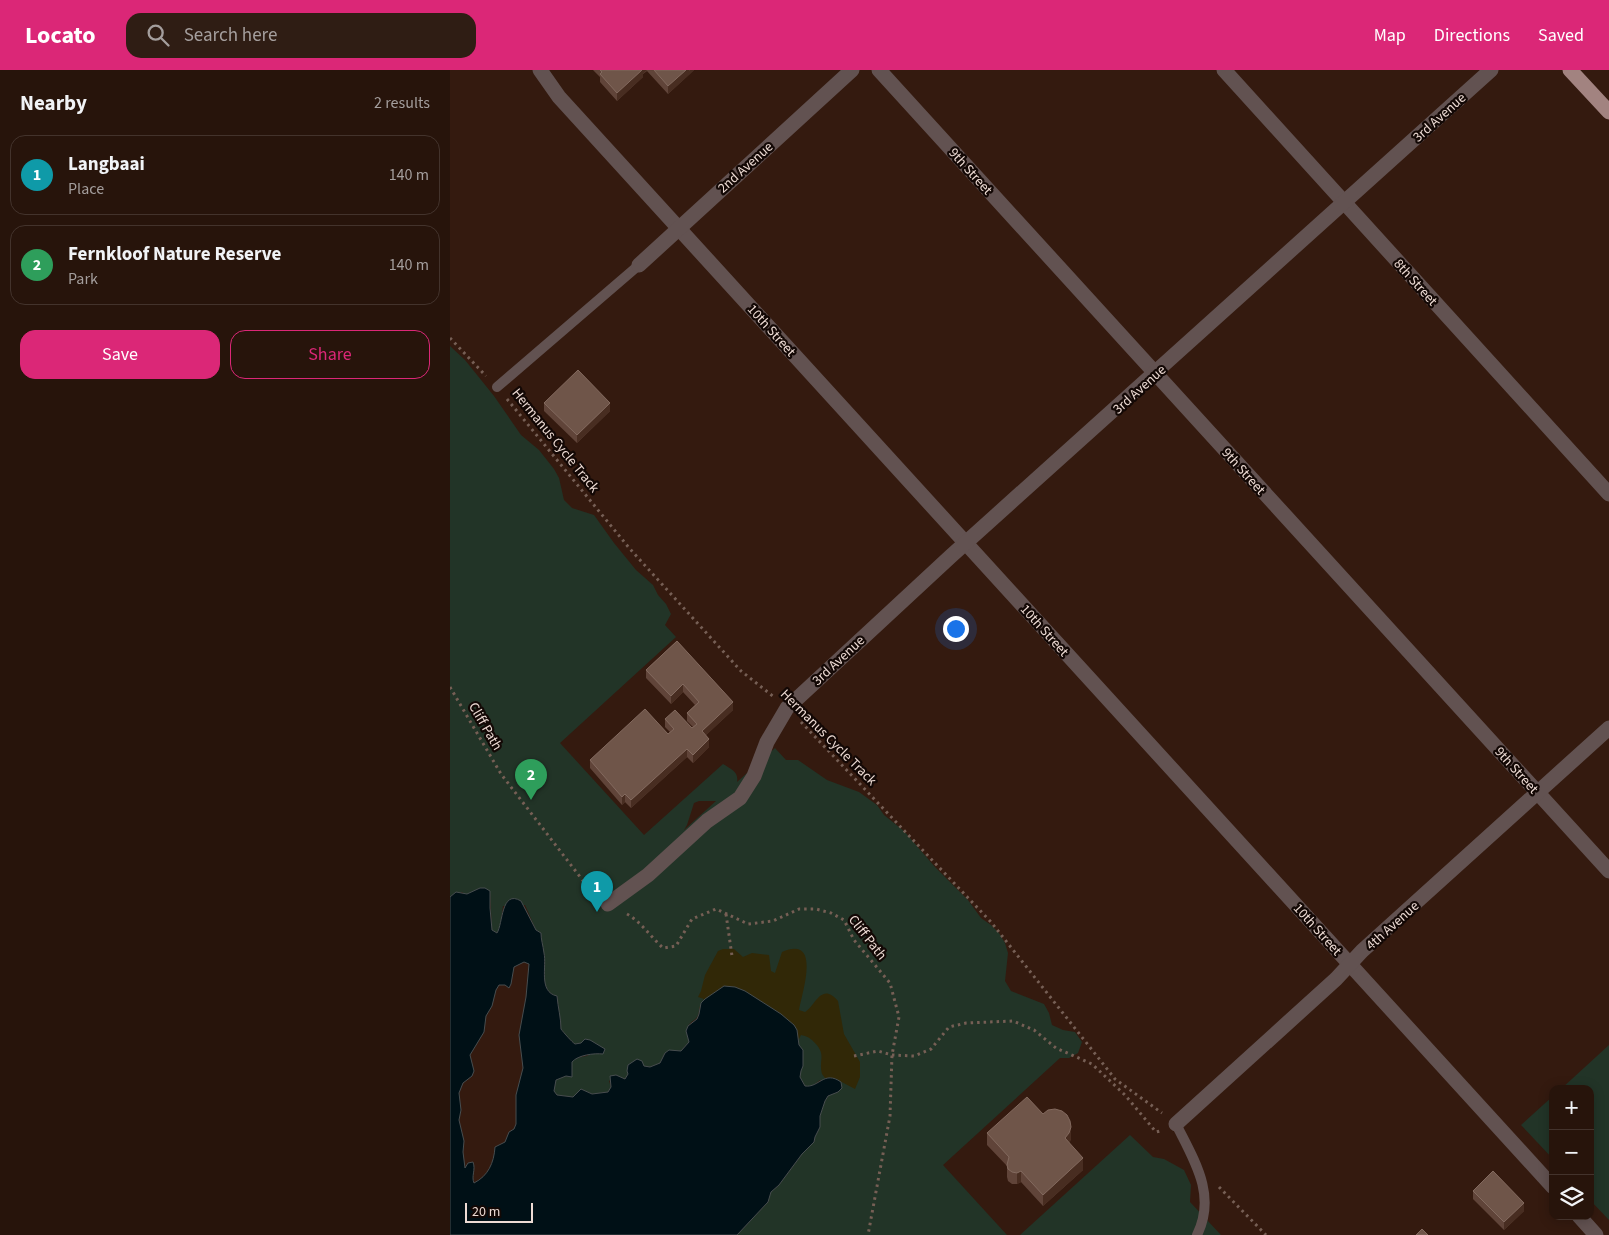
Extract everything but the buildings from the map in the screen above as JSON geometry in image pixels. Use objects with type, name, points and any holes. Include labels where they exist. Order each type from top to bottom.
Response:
[{"type":"main road","points":[[1570,70],[1609,112]]},
{"type":"street","name":"10th Street","points":[[540,70],[559,97],[1549,1183]]},
{"type":"street","name":"2nd Avenue","points":[[639,265],[852,70]]},
{"type":"street","name":"9th Street","points":[[879,70],[1609,871]]},
{"type":"street","name":"8th Street","points":[[1224,70],[1609,494]]},
{"type":"street","name":"3rd Avenue","points":[[608,904],[648,874],[707,821],[740,798],[754,776],[767,742],[787,708],[1491,70]]},
{"type":"street","name":"4th Avenue","points":[[1176,1124],[1336,979],[1362,951],[1609,728]]},
{"type":"street","points":[[1583,1220],[1596,1235]]},
{"type":"lane","points":[[497,387],[639,265]]},
{"type":"lane","points":[[1176,1124],[1203,1179],[1206,1204],[1201,1228],[1197,1235]]},
{"type":"path","name":"Hermanus Cycle Track","points":[[450,338],[497,387],[637,556],[741,671],[787,708],[991,922],[1115,1079],[1176,1124]]},
{"type":"path","name":"Cliff Path","points":[[450,687],[501,774],[584,882],[608,904],[636,919],[649,936],[663,948],[676,946],[692,920],[716,909],[748,924],[774,921],[799,909],[816,909],[831,913],[844,920],[854,940],[890,982],[899,1017],[892,1056],[890,1116],[868,1235]]},
{"type":"path","points":[[726,914],[732,956]]},
{"type":"path","points":[[854,1056],[878,1051],[892,1056],[914,1056],[931,1049],[950,1028],[966,1023],[1014,1022],[1034,1030],[1056,1048],[1092,1064],[1156,1132],[1176,1124]]},
{"type":"path","points":[[1198,1166],[1266,1235]]},
{"type":"green space","points":[[450,346],[465,360],[494,396],[521,435],[539,450],[554,469],[559,478],[564,500],[572,508],[594,515],[636,570],[653,585],[671,614],[665,625],[676,637],[560,743],[644,835],[723,764],[736,773],[737,782],[775,748],[786,760],[798,760],[827,780],[859,792],[877,805],[884,815],[904,831],[935,867],[968,900],[981,918],[999,933],[1008,953],[1005,981],[1011,991],[1044,1004],[1052,1025],[1063,1030],[1075,1032],[1082,1042],[1078,1053],[1069,1058],[1060,1058],[943,1165],[1007,1235],[737,1235],[768,1202],[771,1192],[779,1185],[802,1154],[814,1142],[820,1127],[820,1116],[825,1101],[828,1096],[838,1092],[820,1080],[811,1087],[805,1086],[800,1077],[801,1071],[699,1008],[698,1016],[688,1026],[689,1042],[681,1051],[665,1053],[660,1063],[650,1067],[644,1066],[628,1074],[625,1079],[616,1075],[609,1081],[611,1087],[608,1092],[592,1094],[581,1089],[573,1097],[557,1095],[553,1091],[556,1080],[566,1076],[572,1062],[576,1058],[592,1053],[603,1054],[581,1043],[575,1044],[561,1029],[557,996],[547,989],[545,984],[545,959],[541,933],[536,930],[525,905],[503,906],[500,929],[497,933],[492,930],[490,891],[480,888],[466,895],[462,892],[450,897]],"holes":[[[699,801],[716,801],[684,830],[694,803]]]},
{"type":"green space","points":[[1609,1045],[1609,1220],[1594,1204],[1594,1085],[1565,1085]]},
{"type":"green space","points":[[1549,1100],[1549,1155],[1521,1125]]},
{"type":"green space","points":[[1130,1135],[1153,1157],[1164,1159],[1184,1170],[1191,1185],[1190,1202],[1221,1235],[1020,1235]]},
{"type":"sand","points":[[734,949],[743,957],[752,953],[769,955],[771,971],[775,973],[782,952],[794,949],[802,951],[806,958],[807,968],[799,1010],[805,1012],[823,994],[832,996],[838,1001],[844,1034],[860,1062],[860,1077],[855,1089],[836,1079],[825,1078],[821,1069],[822,1057],[820,1049],[808,1037],[801,1035],[799,1045],[699,1008],[704,999],[698,997],[705,975],[718,951]]},
{"type":"shaded area","points":[[480,888],[490,891],[492,930],[497,933],[506,903],[514,899],[521,901],[536,930],[541,933],[545,958],[545,984],[551,994],[557,996],[561,1029],[575,1044],[581,1043],[585,1039],[605,1049],[603,1054],[586,1055],[572,1062],[572,1077],[566,1076],[556,1080],[554,1091],[557,1095],[573,1097],[581,1089],[592,1094],[608,1092],[611,1087],[610,1076],[616,1075],[625,1079],[628,1074],[628,1065],[637,1059],[642,1061],[644,1066],[650,1067],[660,1063],[665,1053],[669,1050],[681,1051],[689,1042],[686,1031],[688,1026],[697,1019],[701,1003],[724,986],[735,987],[745,991],[781,1014],[794,1025],[797,1030],[799,1045],[803,1050],[803,1066],[800,1077],[805,1086],[814,1085],[830,1078],[841,1082],[842,1088],[828,1096],[825,1101],[820,1116],[820,1127],[814,1142],[802,1154],[779,1185],[771,1192],[768,1202],[737,1235],[450,1235],[450,897],[456,892],[467,894]],"holes":[[[524,962],[529,964],[526,997],[519,1035],[523,1068],[516,1095],[516,1124],[514,1129],[509,1132],[505,1142],[495,1147],[492,1164],[487,1173],[474,1183],[473,1162],[468,1163],[465,1168],[464,1141],[459,1120],[461,1110],[459,1093],[463,1083],[472,1076],[474,1071],[470,1055],[484,1032],[486,1016],[492,1006],[496,990],[499,985],[505,985],[509,988],[514,967]]]},
{"type":"place","name":"Fernkloof Nature Reserve","points":[[531,800]]},
{"type":"place","name":"Langbaai","points":[[597,912]]}]
